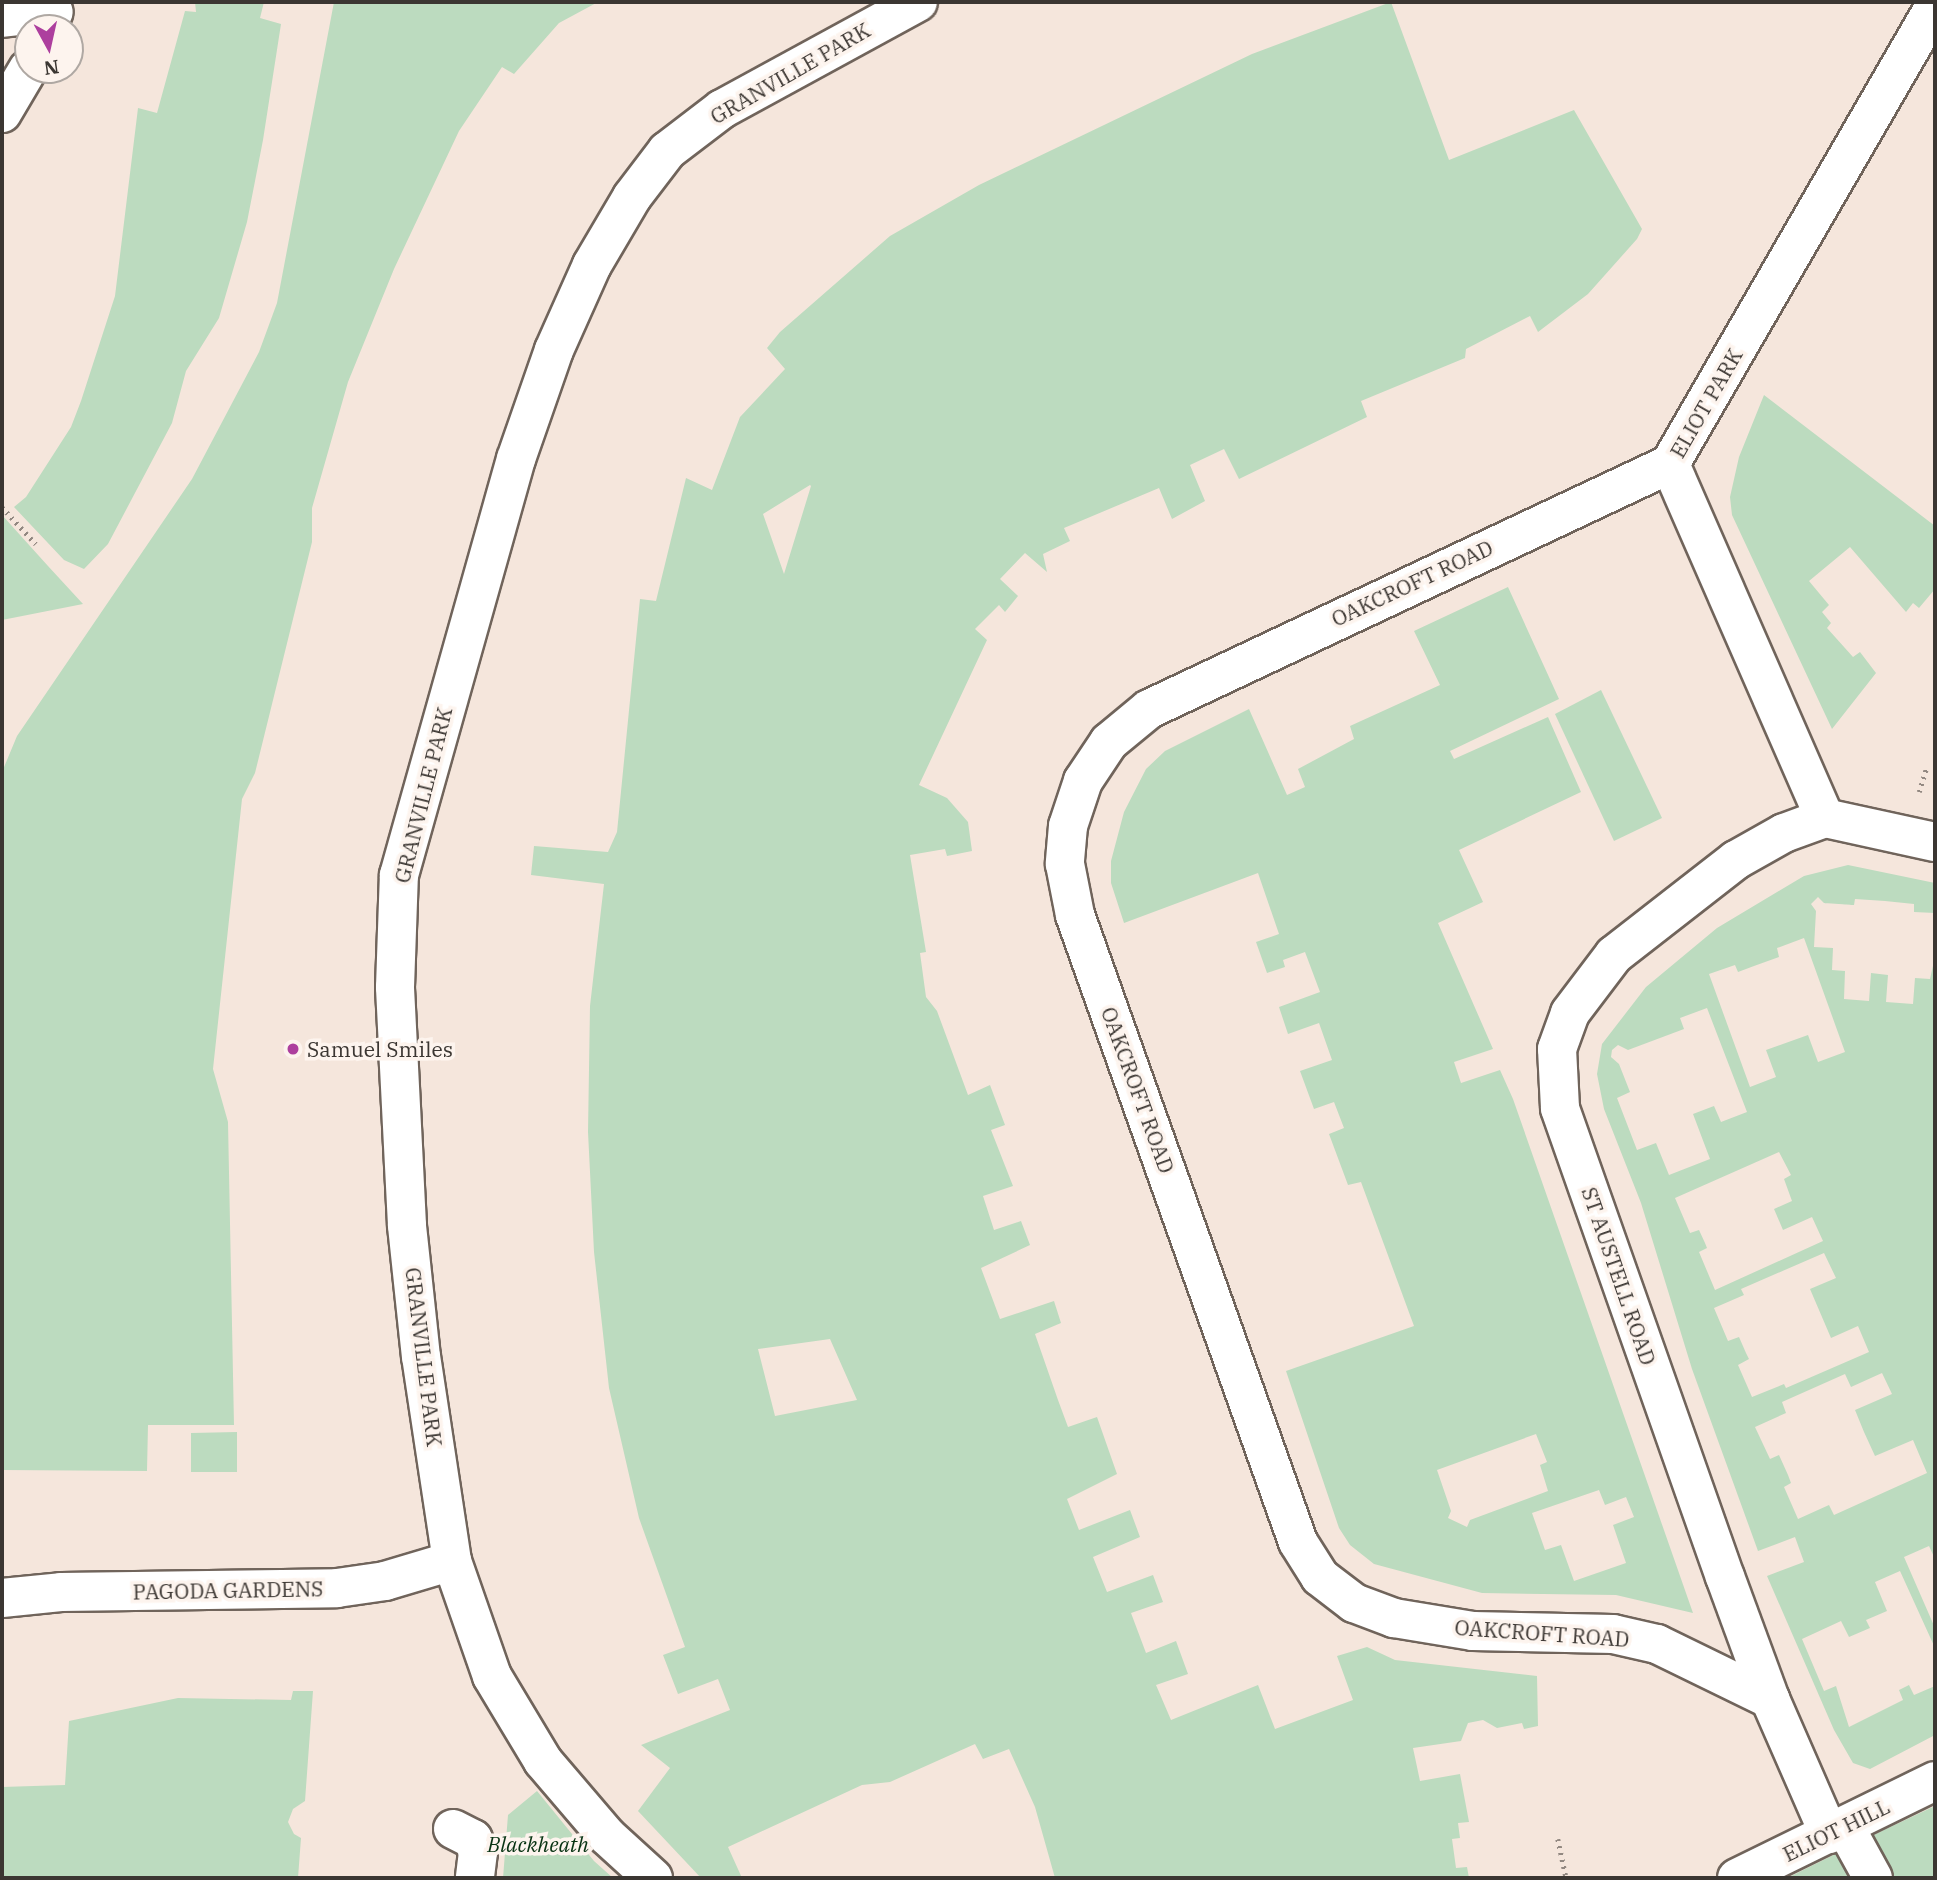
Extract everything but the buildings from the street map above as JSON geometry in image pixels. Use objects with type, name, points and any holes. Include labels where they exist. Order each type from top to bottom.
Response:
[{"type":"street","name":"GRANVILLE PARK","points":[[653,1878],[607,1836],[543,1760],[492,1676],[452,1561],[421,1357],[407,1224],[395,987],[399,875],[516,459],[554,350],[592,265],[632,197],[667,151],[722,109],[918,2]]},
{"type":"street","name":"ELIOT PARK","points":[[1823,819],[1670,464],[1935,6]]},
{"type":"street","points":[[2,113],[19,84]]},
{"type":"street","name":"OAKCROFT ROAD","points":[[1670,464],[1149,709],[1109,742],[1083,781],[1069,826],[1065,864],[1075,915],[1293,1530],[1320,1577],[1354,1604],[1394,1618],[1473,1631],[1612,1634],[1657,1644],[1770,1699]]},
{"type":"street","points":[[1823,819],[1935,842]]},
{"type":"street","name":"ST AUSTELL ROAD","points":[[1823,819],[1784,833],[1735,860],[1614,955],[1570,1013],[1557,1049],[1560,1108],[1770,1699],[1837,1830],[1872,1878]]},
{"type":"street","name":"PAGODA GARDENS","points":[[2,1598],[61,1592],[337,1588],[385,1581],[452,1561]]},
{"type":"street","name":"ELIOT HILL","points":[[1737,1878],[1935,1781]]},
{"type":"street","points":[[453,1829],[473,1839],[478,1852],[475,1878]]},
{"type":"path","points":[[2,507],[36,544]]},
{"type":"path","points":[[1919,792],[1927,766]]},
{"type":"path","points":[[1558,1839],[1566,1878]]},
{"type":"green space","points":[[195,2],[264,2],[260,18],[281,24],[247,222],[219,318],[186,371],[172,423],[108,544],[84,569],[64,560],[14,507],[26,497],[71,427],[81,401],[115,296],[138,108],[157,113],[185,11],[196,12]]},
{"type":"green space","points":[[334,2],[598,2],[559,23],[514,74],[502,67],[459,131],[394,269],[348,382],[312,508],[312,542],[255,773],[242,799],[213,1069],[228,1122],[234,1425],[148,1425],[147,1471],[2,1470],[2,772],[17,736],[192,479],[259,352],[277,303]]},
{"type":"green space","points":[[1391,2],[1449,160],[1574,110],[1642,229],[1637,239],[1588,294],[1538,332],[1530,316],[1466,349],[1465,358],[1361,401],[1367,417],[1239,479],[1224,449],[1190,465],[1205,501],[1172,519],[1159,488],[1064,528],[1070,541],[1043,554],[1047,572],[1025,553],[1000,579],[1018,596],[1005,612],[999,605],[975,629],[987,640],[919,785],[947,798],[968,822],[972,851],[947,856],[945,849],[910,855],[926,952],[920,953],[926,997],[937,1011],[968,1095],[990,1085],[1005,1125],[991,1130],[1013,1186],[983,1196],[994,1230],[1021,1221],[1030,1245],[981,1268],[1000,1319],[1054,1301],[1061,1323],[1035,1334],[1058,1400],[1068,1427],[1097,1417],[1117,1474],[1067,1499],[1079,1530],[1130,1510],[1140,1537],[1093,1557],[1107,1592],[1153,1575],[1163,1602],[1131,1613],[1146,1653],[1176,1641],[1188,1674],[1156,1685],[1171,1720],[1258,1685],[1275,1729],[1353,1700],[1337,1656],[1367,1647],[1395,1660],[1537,1676],[1538,1726],[1524,1729],[1522,1723],[1497,1728],[1483,1720],[1468,1723],[1461,1741],[1413,1748],[1420,1781],[1460,1774],[1469,1822],[1458,1823],[1460,1838],[1452,1839],[1456,1868],[1467,1867],[1469,1878],[1055,1878],[1035,1807],[1009,1749],[983,1759],[975,1744],[890,1782],[862,1785],[728,1847],[742,1878],[701,1878],[638,1811],[670,1768],[641,1745],[730,1710],[718,1679],[678,1694],[663,1655],[685,1647],[639,1518],[609,1388],[594,1252],[588,1132],[590,1006],[604,884],[531,875],[534,846],[608,852],[617,832],[640,599],[656,601],[686,478],[712,490],[740,417],[785,369],[767,348],[780,332],[890,236],[979,185],[1252,54]],"holes":[[[811,486],[784,574],[763,514]],[[830,1339],[857,1400],[775,1416],[758,1349]]]},
{"type":"green space","points":[[1764,395],[1935,526],[1935,589],[1919,608],[1913,603],[1906,612],[1850,547],[1809,581],[1829,605],[1822,612],[1831,623],[1827,628],[1853,657],[1860,652],[1876,673],[1832,729],[1732,515],[1730,497],[1739,457]]},
{"type":"green space","points":[[2,515],[48,566],[83,604],[2,620]]},
{"type":"green space","points":[[1508,587],[1559,699],[1450,751],[1454,759],[1548,717],[1581,792],[1459,850],[1483,902],[1438,923],[1493,1049],[1454,1062],[1461,1083],[1500,1070],[1513,1099],[1693,1613],[1616,1595],[1482,1593],[1374,1564],[1350,1545],[1339,1528],[1286,1371],[1414,1326],[1361,1182],[1348,1185],[1329,1134],[1344,1128],[1334,1102],[1314,1109],[1300,1071],[1332,1060],[1319,1023],[1288,1034],[1279,1007],[1320,992],[1305,952],[1283,960],[1285,967],[1267,973],[1256,942],[1279,934],[1258,873],[1124,923],[1111,883],[1111,861],[1124,812],[1146,769],[1165,751],[1249,709],[1287,795],[1305,787],[1298,769],[1354,739],[1350,726],[1440,685],[1414,631]],"holes":[[[1536,1434],[1547,1462],[1540,1465],[1548,1491],[1470,1520],[1467,1527],[1448,1518],[1451,1511],[1437,1470]],[[1599,1490],[1605,1505],[1626,1497],[1634,1517],[1613,1525],[1626,1563],[1574,1581],[1561,1545],[1545,1550],[1532,1513]]]},
{"type":"green space","points":[[1601,690],[1662,818],[1614,841],[1555,714]]},
{"type":"green space","points":[[1848,865],[1935,883],[1935,913],[1914,912],[1914,904],[1885,901],[1855,899],[1854,905],[1824,903],[1818,897],[1811,904],[1816,911],[1814,947],[1833,948],[1832,970],[1845,971],[1844,999],[1869,1001],[1871,973],[1888,975],[1886,1002],[1913,1004],[1915,978],[1930,979],[1935,957],[1935,1559],[1929,1546],[1904,1557],[1935,1628],[1935,1648],[1900,1571],[1875,1582],[1887,1611],[1866,1620],[1870,1628],[1849,1637],[1841,1621],[1802,1639],[1824,1691],[1836,1686],[1849,1727],[1903,1700],[1899,1690],[1909,1685],[1914,1695],[1935,1686],[1935,1735],[1870,1769],[1853,1763],[1834,1730],[1767,1576],[1804,1562],[1795,1537],[1758,1551],[1692,1369],[1641,1203],[1604,1109],[1597,1074],[1602,1044],[1646,987],[1717,928],[1804,876]],"holes":[[[1804,938],[1845,1052],[1818,1062],[1808,1035],[1766,1050],[1776,1077],[1750,1087],[1709,974],[1735,965],[1738,972],[1779,957],[1777,948]],[[1707,1008],[1747,1112],[1721,1122],[1714,1106],[1693,1114],[1710,1159],[1669,1175],[1656,1143],[1637,1150],[1617,1098],[1630,1092],[1619,1064],[1611,1057],[1612,1050],[1618,1045],[1628,1050],[1684,1029],[1680,1018]],[[1779,1152],[1791,1175],[1784,1179],[1792,1201],[1774,1209],[1783,1230],[1812,1217],[1823,1241],[1715,1290],[1699,1252],[1707,1248],[1705,1243],[1699,1230],[1690,1233],[1675,1198]],[[1824,1253],[1836,1278],[1810,1289],[1831,1338],[1858,1326],[1869,1352],[1786,1388],[1784,1384],[1752,1397],[1738,1365],[1749,1359],[1739,1337],[1728,1341],[1714,1308],[1744,1295],[1741,1289]],[[1882,1373],[1892,1394],[1855,1410],[1875,1456],[1913,1440],[1927,1473],[1834,1515],[1829,1505],[1798,1519],[1784,1487],[1791,1483],[1779,1455],[1770,1459],[1755,1427],[1786,1413],[1782,1402],[1845,1374],[1851,1387]]]},
{"type":"green space","points":[[237,1432],[237,1472],[191,1472],[191,1433]]},
{"type":"green space","points":[[293,1691],[313,1691],[305,1801],[293,1809],[288,1822],[294,1834],[301,1838],[298,1878],[2,1878],[2,1787],[65,1785],[69,1721],[178,1698],[291,1700]]},
{"type":"green space","name":"Blackheath","points":[[537,1791],[594,1861],[613,1878],[503,1878],[508,1815]]},
{"type":"green space","points":[[1935,1806],[1935,1878],[1787,1878],[1886,1829]]},
{"type":"place","name":"Samuel Smiles","points":[[293,1049]]}]
